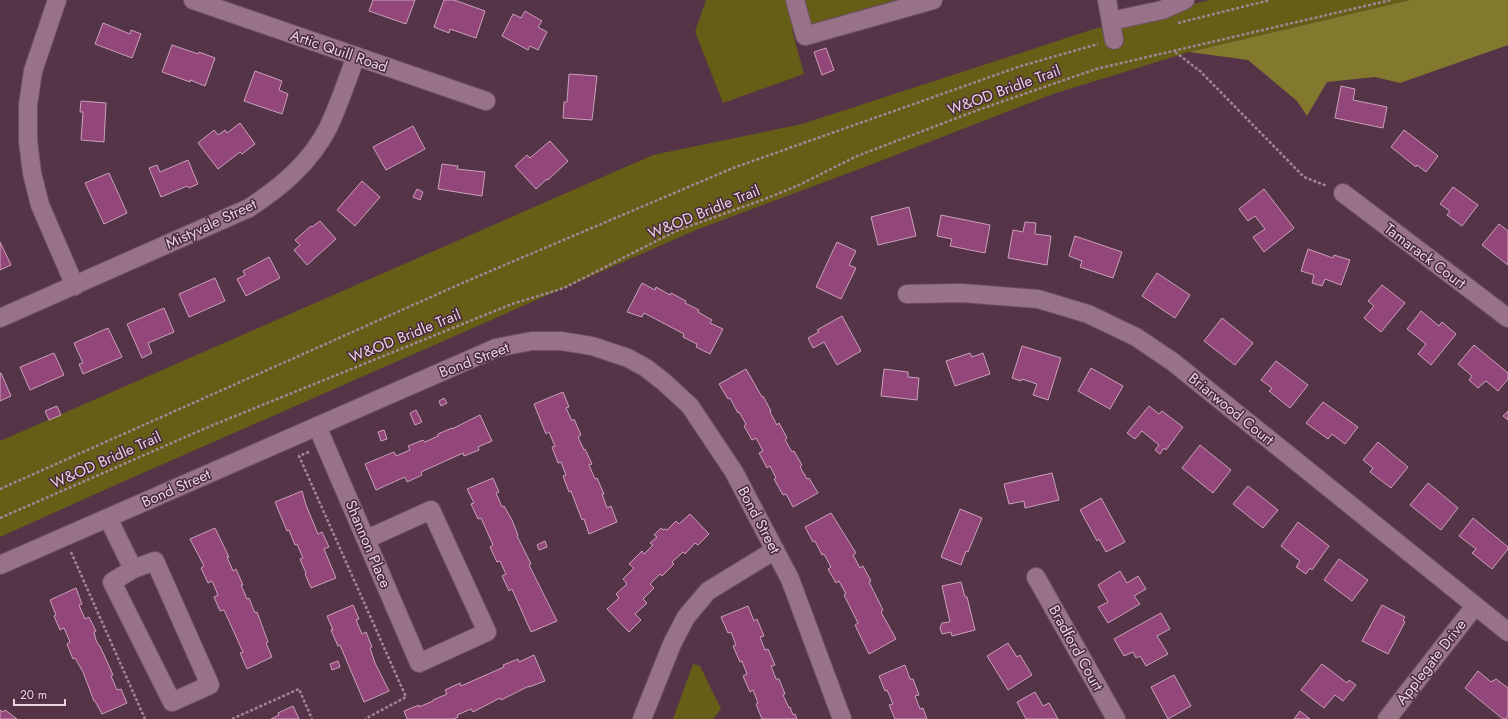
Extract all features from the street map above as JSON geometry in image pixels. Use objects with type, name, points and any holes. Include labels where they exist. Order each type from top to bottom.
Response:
[{"type":"street","points":[[57,0],[33,71],[28,105],[28,141],[32,173],[40,205],[74,286]]},
{"type":"street","name":"Artic Quill Road","points":[[193,0],[486,101]]},
{"type":"street","points":[[795,0],[805,36],[933,0]]},
{"type":"street","points":[[1107,0],[1114,40]]},
{"type":"street","points":[[1111,21],[1162,10],[1185,0]]},
{"type":"street","name":"Mistyvale Street","points":[[0,318],[249,208],[272,193],[292,176],[311,154],[327,130],[356,56]]},
{"type":"street","name":"Tamarack Court","points":[[1343,193],[1508,318]]},
{"type":"street","name":"Briarwood Court","points":[[907,294],[962,293],[1038,298],[1088,314],[1136,337],[1173,362],[1508,632]]},
{"type":"street","name":"Bond Street","points":[[0,565],[496,348],[532,341],[560,341],[592,346],[628,358],[646,368],[690,406],[734,472],[790,579],[842,719]]},
{"type":"street","name":"Shannon Place","points":[[317,426],[419,663],[486,632],[431,510],[367,540]]},
{"type":"street","points":[[108,518],[133,569]]},
{"type":"street","points":[[642,719],[672,644],[686,617],[708,591],[775,550]]},
{"type":"street","points":[[155,561],[210,685],[172,702],[112,582],[133,569],[155,561]]},
{"type":"street","name":"Bradford Court","points":[[1036,577],[1116,719]]},
{"type":"street","name":"Applegate Drive","points":[[1387,719],[1475,606]]},
{"type":"path","points":[[1174,24],[1270,0]]},
{"type":"path","name":"W&OD Bridle Trail","points":[[0,518],[212,425],[512,304],[564,288],[676,231],[765,199],[798,185],[857,156],[978,110],[1096,69],[1391,0]]},
{"type":"path","points":[[0,489],[467,281],[733,168],[1021,66],[1114,40]]},
{"type":"path","points":[[1174,51],[1200,71],[1304,177],[1343,193]]},
{"type":"path","points":[[325,445],[299,456],[406,697],[365,719]]},
{"type":"path","points":[[64,537],[145,719]]},
{"type":"path","points":[[232,719],[299,690],[312,719]]},
{"type":"shaded area","points":[[706,0],[895,0],[792,30],[804,74],[723,103],[695,32]]},
{"type":"shaded area","points":[[1210,0],[1410,0],[1189,52],[1053,94],[870,165],[696,230],[0,537],[0,441],[653,155],[802,124],[1094,29]]},
{"type":"shaded area","points":[[1410,0],[1508,0],[1508,45],[1400,83],[1375,77],[1327,82],[1307,116],[1297,101],[1248,60],[1189,52]]},
{"type":"shaded area","points":[[693,664],[700,666],[721,709],[713,719],[673,719]]},
{"type":"building","points":[[373,0],[415,0],[406,24],[369,11]]},
{"type":"building","points":[[444,0],[454,0],[485,11],[476,38],[450,29],[449,33],[434,27]]},
{"type":"building","points":[[525,11],[542,21],[538,27],[547,32],[538,50],[530,46],[528,50],[502,36],[513,14],[521,18]]},
{"type":"building","points":[[103,23],[130,34],[131,30],[141,34],[132,58],[95,44]]},
{"type":"building","points":[[172,45],[215,58],[205,86],[162,72]]},
{"type":"building","points":[[826,48],[834,70],[822,75],[814,52]]},
{"type":"building","points":[[255,71],[282,81],[279,90],[288,94],[282,114],[244,101]]},
{"type":"building","points":[[569,74],[597,76],[592,120],[563,118],[564,102],[567,102]]},
{"type":"building","points":[[1341,86],[1355,89],[1353,100],[1387,107],[1383,128],[1335,118]]},
{"type":"building","points":[[81,101],[106,103],[104,142],[81,140],[83,112],[80,112]]},
{"type":"building","points":[[240,123],[255,144],[242,154],[240,152],[218,169],[198,143],[214,130],[218,135],[225,130],[227,133]]},
{"type":"building","points":[[413,126],[425,149],[386,170],[373,147]]},
{"type":"building","points":[[1404,130],[1438,156],[1426,172],[1417,165],[1416,167],[1391,147]]},
{"type":"building","points":[[550,141],[568,161],[536,189],[515,166],[527,155],[530,158]]},
{"type":"building","points":[[188,160],[198,184],[189,188],[187,186],[161,197],[149,168],[157,165],[160,172]]},
{"type":"building","points":[[442,164],[458,166],[457,169],[485,172],[482,196],[438,189]]},
{"type":"building","points":[[109,173],[127,213],[104,224],[85,183]]},
{"type":"building","points":[[362,181],[380,197],[355,226],[337,210]]},
{"type":"building","points":[[1453,187],[1478,205],[1462,226],[1447,215],[1450,211],[1440,204]]},
{"type":"building","points":[[417,189],[423,192],[420,200],[413,197]]},
{"type":"building","points":[[1264,189],[1294,228],[1264,252],[1253,237],[1265,229],[1255,216],[1248,221],[1239,209]]},
{"type":"building","points":[[909,207],[916,236],[878,245],[871,217]]},
{"type":"building","points":[[941,215],[990,225],[985,253],[950,246],[952,239],[937,236]]},
{"type":"building","points":[[320,221],[336,239],[307,265],[294,250],[300,245],[295,240],[311,226],[312,227]]},
{"type":"building","points":[[1025,222],[1036,223],[1035,234],[1051,236],[1047,265],[1008,258],[1013,230],[1023,232]]},
{"type":"building","points":[[1499,224],[1508,231],[1508,265],[1482,245]]},
{"type":"building","points":[[1075,236],[1122,252],[1113,278],[1080,267],[1082,261],[1069,256]]},
{"type":"building","points":[[0,242],[11,265],[0,270]]},
{"type":"building","points":[[837,242],[856,251],[849,265],[856,268],[841,299],[816,287]]},
{"type":"building","points":[[1308,249],[1333,258],[1334,255],[1350,260],[1341,285],[1325,279],[1322,286],[1312,283],[1314,275],[1301,271]]},
{"type":"building","points":[[269,257],[280,278],[246,296],[237,279],[245,275],[243,271]]},
{"type":"building","points":[[1157,273],[1190,295],[1175,318],[1142,296]]},
{"type":"building","points":[[215,278],[225,301],[189,317],[179,294]]},
{"type":"building","points":[[642,283],[655,290],[656,287],[670,295],[671,293],[686,301],[685,303],[699,310],[698,312],[712,320],[710,323],[723,329],[710,354],[696,347],[697,344],[683,337],[684,334],[644,313],[642,317],[627,312]]},
{"type":"building","points":[[1382,285],[1405,303],[1381,332],[1364,318],[1374,306],[1368,301]]},
{"type":"building","points":[[164,308],[174,332],[148,343],[152,353],[142,358],[127,324]]},
{"type":"building","points":[[1421,311],[1439,326],[1442,322],[1456,334],[1431,365],[1418,354],[1426,344],[1407,329]]},
{"type":"building","points":[[842,316],[861,351],[837,365],[824,342],[813,348],[808,338],[819,332],[817,330]]},
{"type":"building","points":[[1222,318],[1253,343],[1235,365],[1204,341]]},
{"type":"building","points":[[108,328],[122,357],[83,374],[79,364],[83,363],[74,343]]},
{"type":"building","points":[[1474,345],[1508,373],[1508,379],[1498,391],[1486,381],[1478,388],[1469,380],[1472,376],[1458,364]]},
{"type":"building","points":[[1022,346],[1061,358],[1048,400],[1033,395],[1037,384],[1022,379],[1021,381],[1012,378]]},
{"type":"building","points":[[54,353],[64,375],[30,390],[20,367]]},
{"type":"building","points":[[970,353],[972,357],[983,353],[990,374],[955,386],[946,361]]},
{"type":"building","points":[[1276,361],[1308,385],[1290,408],[1269,391],[1272,388],[1261,380]]},
{"type":"building","points":[[1091,368],[1123,386],[1110,409],[1078,391]]},
{"type":"building","points":[[746,369],[762,397],[763,396],[777,425],[779,423],[787,438],[785,440],[792,452],[794,451],[802,465],[800,467],[818,493],[793,507],[786,494],[783,495],[774,479],[776,478],[770,466],[767,468],[759,453],[763,451],[756,438],[752,440],[744,426],[746,424],[739,412],[738,413],[730,398],[728,399],[719,384]]},
{"type":"building","points":[[884,369],[908,372],[908,377],[919,378],[917,400],[881,396]]},
{"type":"building","points":[[0,373],[11,396],[0,401]]},
{"type":"building","points":[[563,392],[569,407],[566,408],[572,421],[574,419],[581,435],[578,437],[592,464],[589,465],[604,494],[602,494],[607,508],[611,506],[617,522],[589,534],[571,491],[569,492],[563,476],[566,475],[561,462],[558,463],[552,447],[555,446],[549,432],[546,434],[534,404]]},
{"type":"building","points":[[444,398],[447,403],[441,406],[439,401]]},
{"type":"building","points":[[1323,402],[1358,427],[1345,444],[1332,434],[1328,439],[1306,423]]},
{"type":"building","points":[[57,406],[61,415],[49,420],[45,411]]},
{"type":"building","points":[[1149,406],[1159,414],[1162,411],[1183,427],[1166,450],[1164,448],[1160,454],[1155,450],[1159,445],[1142,431],[1135,439],[1127,433]]},
{"type":"building","points":[[416,410],[422,422],[415,425],[410,413]]},
{"type":"building","points":[[1508,411],[1508,420],[1503,416]]},
{"type":"building","points":[[480,415],[492,441],[478,447],[479,450],[464,456],[463,453],[421,472],[422,475],[407,482],[405,477],[376,490],[365,464],[394,452],[396,456],[410,450],[408,446],[423,440],[425,442],[438,436],[438,434],[452,429]]},
{"type":"building","points":[[384,430],[387,439],[381,441],[378,432]]},
{"type":"building","points":[[1378,442],[1408,467],[1391,488],[1370,472],[1373,468],[1363,460]]},
{"type":"building","points":[[1200,445],[1231,470],[1213,493],[1182,468]]},
{"type":"building","points":[[1052,473],[1059,500],[1025,508],[1024,501],[1009,504],[1004,484]]},
{"type":"building","points":[[493,478],[499,492],[496,493],[502,507],[504,506],[512,520],[518,535],[517,536],[531,564],[529,565],[557,621],[531,632],[512,589],[509,591],[502,576],[506,574],[500,561],[497,562],[490,547],[493,545],[481,518],[478,519],[471,504],[474,503],[467,489]]},
{"type":"building","points":[[1428,483],[1458,508],[1441,530],[1410,505]]},
{"type":"building","points":[[1248,486],[1278,510],[1263,528],[1233,504]]},
{"type":"building","points":[[302,491],[318,534],[322,532],[329,547],[324,549],[336,578],[311,588],[300,559],[303,558],[297,544],[295,545],[289,530],[287,531],[275,502]]},
{"type":"building","points":[[1101,498],[1125,542],[1106,552],[1099,539],[1097,541],[1080,510]]},
{"type":"building","points":[[960,509],[982,518],[961,565],[941,557]]},
{"type":"building","points":[[831,513],[856,553],[853,555],[860,568],[863,566],[871,581],[869,582],[883,610],[881,612],[896,639],[869,654],[855,625],[858,623],[844,595],[846,594],[839,581],[836,583],[828,569],[831,567],[824,554],[822,555],[815,541],[813,542],[805,527]]},
{"type":"building","points":[[690,514],[709,534],[698,545],[695,543],[685,554],[683,552],[672,562],[674,564],[662,576],[660,574],[650,584],[654,588],[643,599],[647,603],[635,614],[641,620],[629,632],[607,609],[619,598],[616,594],[627,584],[623,579],[634,568],[629,564],[642,551],[644,554],[653,545],[650,543],[657,537],[654,535],[661,528],[663,530],[667,530],[676,521],[679,524]]},
{"type":"building","points":[[1473,518],[1508,547],[1492,569],[1472,553],[1476,549],[1459,536]]},
{"type":"building","points":[[1298,522],[1329,546],[1312,570],[1310,568],[1306,574],[1296,567],[1300,561],[1281,546]]},
{"type":"building","points":[[215,528],[229,557],[227,557],[233,571],[236,569],[247,599],[249,598],[255,613],[257,612],[268,642],[266,643],[272,657],[247,669],[240,653],[243,652],[224,610],[220,611],[214,597],[218,595],[212,581],[208,583],[201,568],[204,566],[190,539]]},
{"type":"building","points":[[545,541],[547,547],[539,550],[537,545]]},
{"type":"building","points":[[1339,559],[1368,580],[1352,601],[1324,580]]},
{"type":"building","points":[[1120,571],[1127,583],[1138,576],[1146,589],[1134,596],[1140,604],[1108,623],[1098,607],[1108,602],[1098,585]]},
{"type":"building","points":[[961,582],[965,597],[967,597],[975,630],[952,636],[951,632],[942,634],[940,628],[942,623],[950,622],[942,586]]},
{"type":"building","points":[[76,588],[82,604],[79,605],[85,619],[89,617],[96,631],[94,632],[96,640],[113,675],[111,676],[117,690],[121,689],[127,703],[102,714],[94,701],[83,672],[75,658],[73,659],[67,644],[70,642],[64,628],[60,630],[54,616],[56,615],[50,600]]},
{"type":"building","points":[[353,605],[359,619],[356,620],[362,634],[366,632],[372,647],[370,648],[375,663],[389,691],[364,702],[340,645],[338,646],[331,630],[333,630],[327,616]]},
{"type":"building","points":[[1382,605],[1405,617],[1403,620],[1405,622],[1388,654],[1362,641]]},
{"type":"building","points":[[748,606],[754,621],[757,619],[764,636],[760,637],[765,650],[768,649],[775,665],[771,666],[776,679],[779,679],[785,694],[783,695],[793,715],[795,714],[797,719],[762,719],[756,704],[758,703],[753,690],[750,692],[743,676],[747,674],[742,661],[740,662],[733,646],[736,645],[731,632],[728,633],[721,617]]},
{"type":"building","points":[[1161,613],[1170,629],[1157,636],[1168,654],[1146,666],[1140,656],[1136,658],[1133,652],[1124,656],[1114,639]]},
{"type":"building","points":[[1008,643],[1017,657],[1020,655],[1032,675],[1008,690],[987,656]]},
{"type":"building","points":[[534,655],[545,681],[529,686],[501,700],[500,698],[473,712],[471,709],[457,715],[458,717],[454,719],[407,719],[404,711],[419,705],[419,707],[447,694],[445,690],[460,683],[461,686],[504,667],[503,665],[518,659],[519,662]]},
{"type":"building","points":[[338,661],[340,667],[332,670],[330,664]]},
{"type":"building","points":[[1322,664],[1347,683],[1349,680],[1356,685],[1343,701],[1335,695],[1324,708],[1301,690]]},
{"type":"building","points":[[905,665],[910,679],[913,679],[919,695],[915,696],[920,709],[923,708],[927,719],[895,719],[889,705],[893,704],[887,690],[885,691],[879,676]]},
{"type":"building","points":[[1478,671],[1491,682],[1496,679],[1508,688],[1508,716],[1506,719],[1503,719],[1465,688]]},
{"type":"building","points":[[1174,675],[1191,706],[1168,719],[1151,687]]},
{"type":"building","points":[[1035,692],[1043,706],[1049,703],[1058,719],[1026,719],[1017,702]]},
{"type":"building","points":[[293,706],[299,719],[271,719],[279,715],[278,713]]},
{"type":"building","points":[[0,710],[3,712],[5,710],[17,719],[0,719]]},
{"type":"building","points":[[1300,711],[1310,719],[1294,719]]}]
